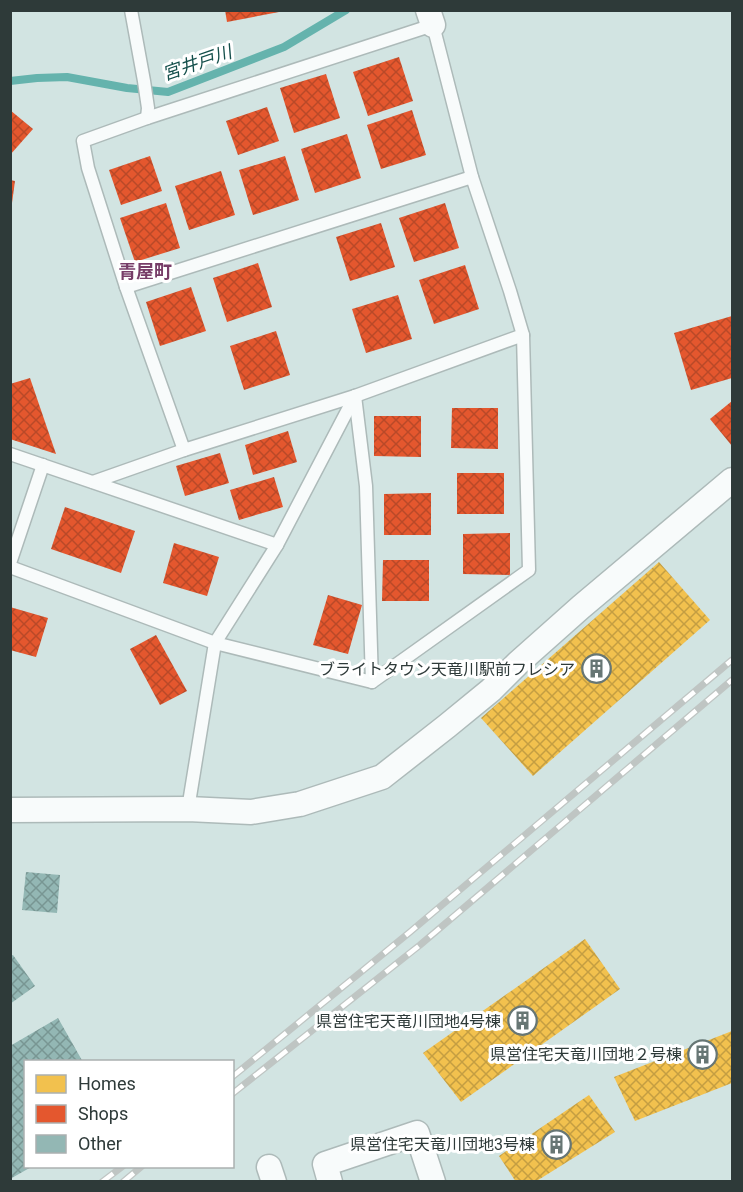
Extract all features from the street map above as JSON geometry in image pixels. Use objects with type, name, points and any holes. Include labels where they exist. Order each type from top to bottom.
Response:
[{"type":"street","points":[[10,810],[188,809],[251,812],[300,804],[382,777],[491,690],[581,606],[732,480]]},
{"type":"street","points":[[330,1182],[324,1164],[417,1133],[433,1182]]},
{"type":"lane","points":[[131,10],[148,113]]},
{"type":"lane","points":[[43,465],[10,565],[215,643],[372,681],[529,570],[523,335],[472,177],[430,17],[148,113],[83,141],[88,168],[126,287],[184,450]]},
{"type":"lane","points":[[126,287],[472,177]]},
{"type":"lane","points":[[93,482],[184,450],[355,396],[523,335]]},
{"type":"lane","points":[[188,809],[215,643],[277,545],[355,396]]},
{"type":"lane","points":[[355,396],[366,486],[372,681]]},
{"type":"lane","points":[[10,454],[277,545]]},
{"type":"building: Homes","name":"ブライトタウン天竜川駅前フレシア","points":[[659,562],[710,620],[533,776],[481,718]]},
{"type":"building: Homes","name":"県営住宅天竜川団地4号棟","points":[[585,939],[620,989],[461,1102],[423,1053]]},
{"type":"building: Homes","name":"県営住宅天竜川団地２号棟","points":[[732,1031],[732,1083],[635,1121],[614,1077]]},
{"type":"building: Homes","name":"県営住宅天竜川団地3号棟","points":[[589,1095],[615,1132],[535,1182],[516,1182],[499,1156]]},
{"type":"building: Shops","points":[[225,10],[279,10],[279,12],[227,22]]},
{"type":"building: Shops","points":[[399,57],[413,101],[368,116],[353,72]]},
{"type":"building: Shops","points":[[326,74],[340,118],[294,133],[280,88]]},
{"type":"building: Shops","points":[[267,107],[279,141],[238,155],[226,121]]},
{"type":"building: Shops","points":[[10,110],[33,129],[10,155]]},
{"type":"building: Shops","points":[[412,110],[426,155],[381,169],[367,125]]},
{"type":"building: Shops","points":[[347,134],[361,178],[315,193],[301,149]]},
{"type":"building: Shops","points":[[150,156],[162,191],[121,205],[109,170]]},
{"type":"building: Shops","points":[[285,156],[299,200],[253,215],[239,170]]},
{"type":"building: Shops","points":[[221,171],[235,215],[189,230],[175,186]]},
{"type":"building: Shops","points":[[10,180],[15,181],[12,203],[10,203]]},
{"type":"building: Shops","points":[[166,203],[180,248],[135,262],[120,218]]},
{"type":"building: Shops","points":[[445,203],[459,248],[414,262],[399,218]]},
{"type":"building: Shops","points":[[381,223],[395,267],[350,281],[336,237]]},
{"type":"building: Shops","points":[[258,263],[272,307],[227,322],[213,278]]},
{"type":"building: Shops","points":[[465,265],[479,309],[434,324],[419,280]]},
{"type":"building: Shops","points":[[191,287],[206,331],[160,346],[146,302]]},
{"type":"building: Shops","points":[[398,295],[412,339],[366,353],[352,309]]},
{"type":"building: Shops","points":[[732,316],[732,378],[691,390],[674,333]]},
{"type":"building: Shops","points":[[276,331],[290,375],[244,390],[230,346]]},
{"type":"building: Shops","points":[[30,378],[56,454],[10,439],[10,384]]},
{"type":"building: Shops","points":[[732,401],[732,446],[710,419]]},
{"type":"building: Shops","points":[[452,408],[498,408],[498,449],[451,448]]},
{"type":"building: Shops","points":[[374,416],[421,416],[421,457],[374,456]]},
{"type":"building: Shops","points":[[288,431],[297,462],[253,475],[245,445]]},
{"type":"building: Shops","points":[[220,453],[229,483],[185,496],[176,466]]},
{"type":"building: Shops","points":[[457,473],[504,473],[504,514],[457,514]]},
{"type":"building: Shops","points":[[274,477],[283,507],[239,520],[230,490]]},
{"type":"building: Shops","points":[[431,493],[431,535],[384,535],[384,494]]},
{"type":"building: Shops","points":[[65,507],[135,531],[121,573],[51,549]]},
{"type":"building: Shops","points":[[510,533],[510,575],[463,574],[463,534]]},
{"type":"building: Shops","points":[[174,543],[219,557],[207,596],[163,583]]},
{"type":"building: Shops","points":[[383,560],[429,560],[429,601],[382,601]]},
{"type":"building: Shops","points":[[328,595],[362,605],[348,654],[313,645]]},
{"type":"building: Shops","points":[[10,607],[48,618],[36,657],[10,650]]},
{"type":"building: Shops","points":[[156,635],[187,691],[160,705],[130,649]]},
{"type":"building: Other","points":[[26,872],[60,875],[57,913],[22,910]]},
{"type":"building: Other","points":[[13,955],[35,986],[10,1004],[10,956]]},
{"type":"building: Other","points":[[58,1018],[82,1060],[24,1060],[24,1168],[29,1168],[10,1179],[10,1046]]},
{"type":"waterway","name":"宮井戸川","points":[[10,81],[67,77],[127,88],[168,92],[284,47],[346,10]]},
{"type":"railway","points":[[234,1075],[410,932],[732,660]]},
{"type":"railway","points":[[234,1092],[420,945],[732,680]]},
{"type":"railway","points":[[102,1182],[120,1168]]},
{"type":"railway","points":[[123,1182],[140,1168]]},
{"type":"place","name":"ブライトタウン天竜川駅前フレシア","points":[[596,669]]},
{"type":"place","name":"県営住宅天竜川団地4号棟","points":[[522,1021]]},
{"type":"place","name":"県営住宅天竜川団地２号棟","points":[[703,1054]]},
{"type":"place","name":"県営住宅天竜川団地3号棟","points":[[556,1144]]},
{"type":"district","name":"青屋町","points":[[145,272]]}]
